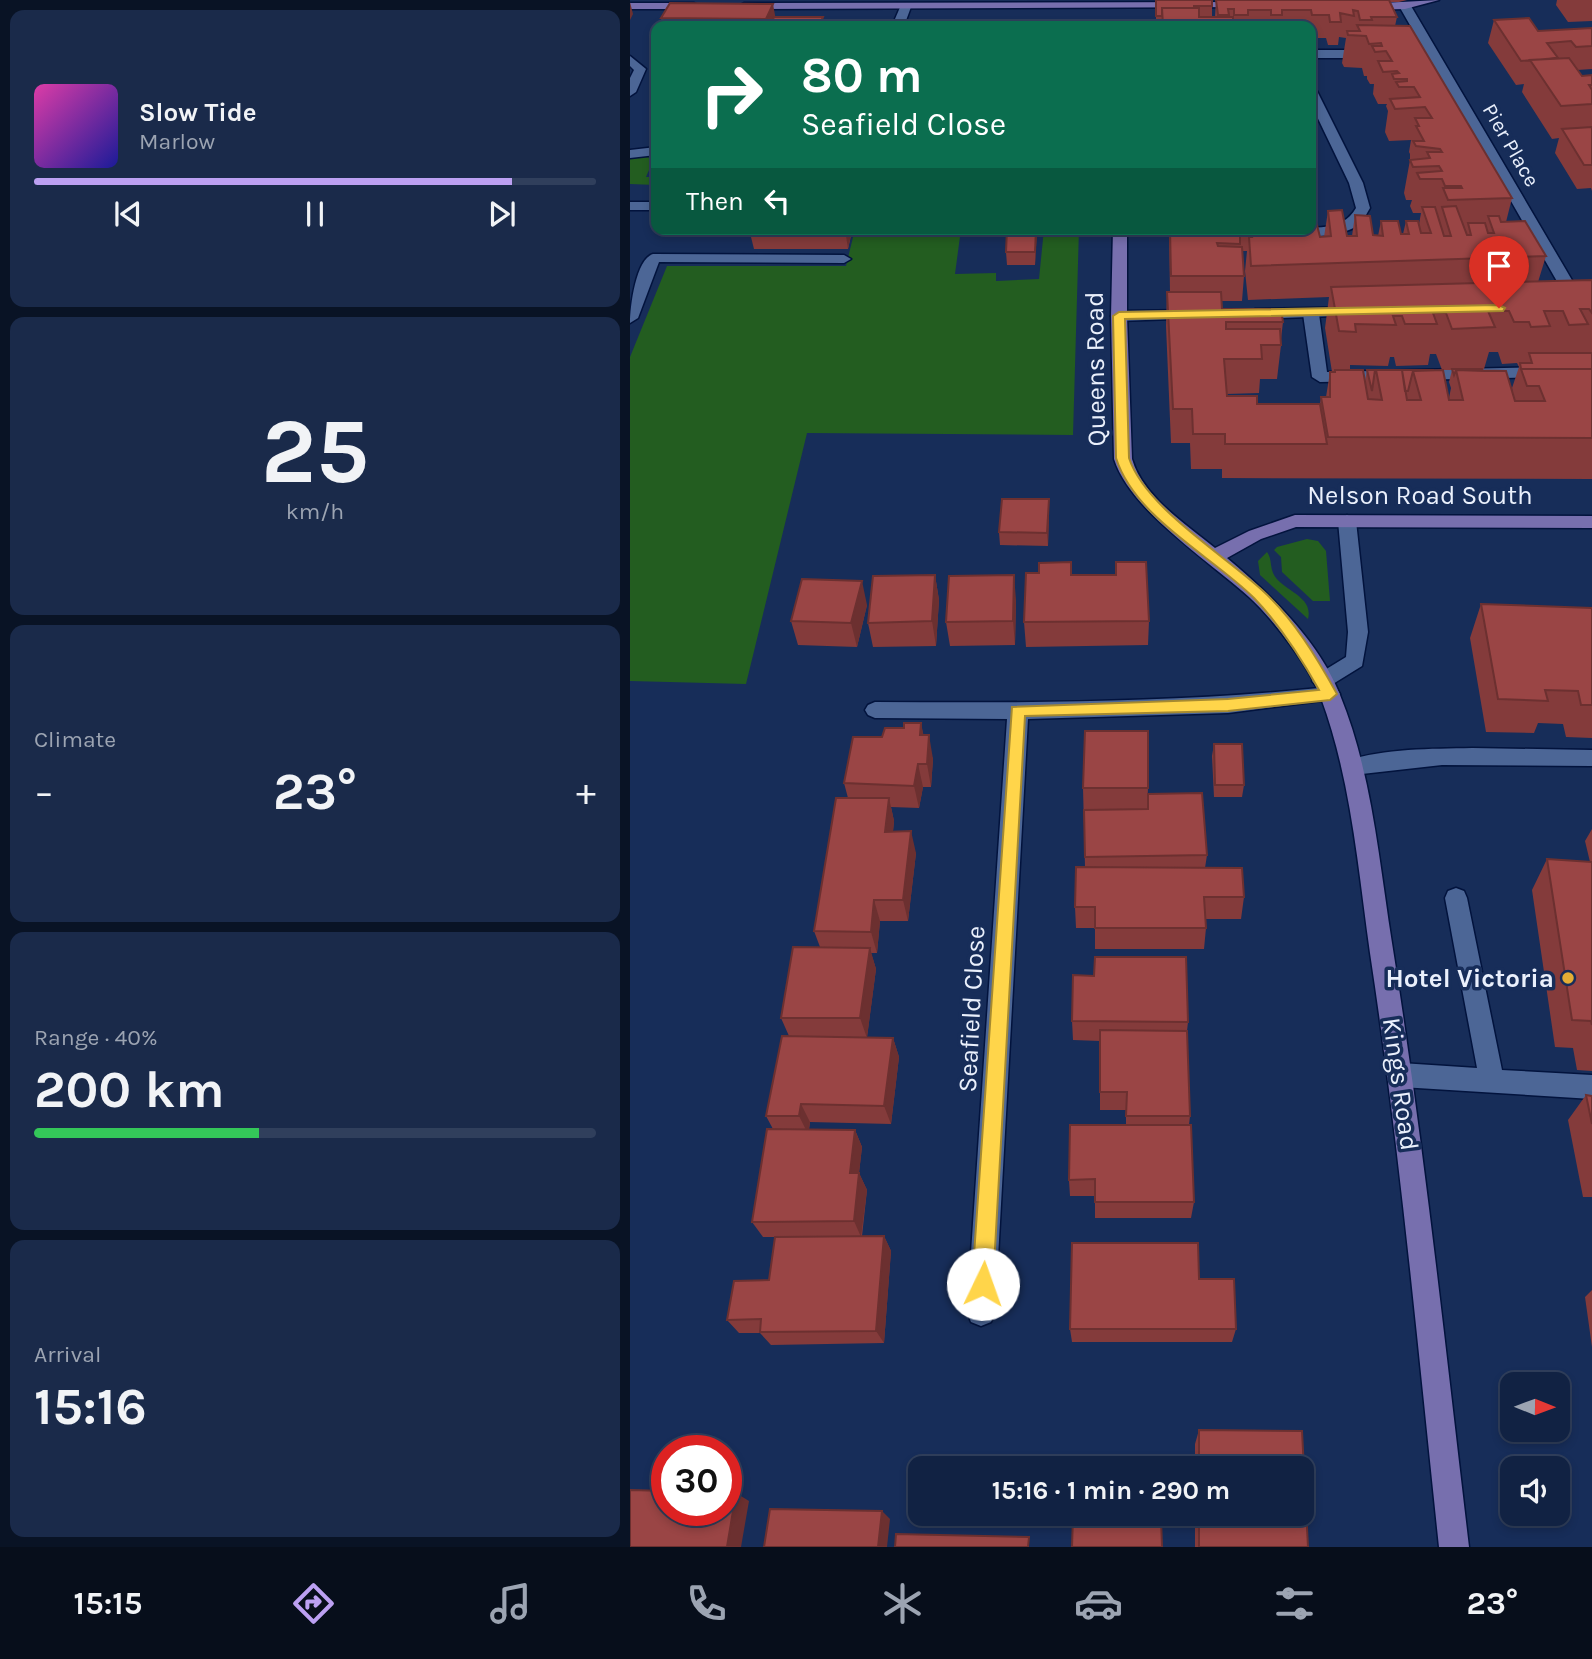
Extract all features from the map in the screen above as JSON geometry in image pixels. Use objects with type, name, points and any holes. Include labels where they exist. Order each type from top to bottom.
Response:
[{"type":"street","points":[[1345,6],[1405,6],[1433,0]]},
{"type":"street","points":[[736,6],[804,3],[905,7],[1262,5]]},
{"type":"street","points":[[630,6],[710,6]]},
{"type":"street","name":"Pier Place","points":[[1405,6],[1427,54],[1531,234],[1579,306]]},
{"type":"street","points":[[900,21],[905,7]]},
{"type":"street","points":[[1316,54],[1382,54]]},
{"type":"street","points":[[630,60],[640,69],[630,92]]},
{"type":"street","points":[[1316,101],[1356,183],[1369,229]]},
{"type":"street","points":[[630,154],[651,152]]},
{"type":"street","points":[[630,206],[651,206]]},
{"type":"street","points":[[1316,230],[1341,229],[1353,223],[1363,208]]},
{"type":"street","name":"Queens Road","points":[[1120,235],[1119,316],[1123,458],[1126,468],[1152,505],[1259,595],[1302,647],[1326,688]]},
{"type":"street","points":[[630,318],[653,258],[844,259]]},
{"type":"street","points":[[1234,315],[1365,312]]},
{"type":"street","points":[[1311,314],[1324,397]]},
{"type":"street","points":[[1119,316],[1212,315]]},
{"type":"street","points":[[1320,377],[1592,371]]},
{"type":"street","name":"Nelson Road South","points":[[1213,557],[1255,535],[1295,521],[1592,522]]},
{"type":"street","points":[[875,710],[1018,711],[1228,705],[1326,688],[1355,661],[1358,632],[1347,521]]},
{"type":"street","name":"Kings Road","points":[[1326,688],[1353,767],[1401,1076],[1454,1547]]},
{"type":"street","name":"Seafield Close","points":[[981,1312],[1018,711]]},
{"type":"street","points":[[1353,767],[1397,759],[1468,754],[1592,758]]},
{"type":"street","points":[[1456,898],[1492,1081]]},
{"type":"street","points":[[1401,1076],[1592,1087]]},
{"type":"green space","points":[[642,156],[651,158],[646,177],[651,177],[651,185],[630,184],[630,159]]},
{"type":"green space","points":[[854,235],[960,235],[955,274],[996,273],[996,281],[1039,279],[1043,235],[1079,235],[1073,435],[807,433],[746,684],[630,681],[630,357],[667,266],[846,266]]},
{"type":"green space","points":[[1307,539],[1318,541],[1326,551],[1330,601],[1313,601],[1282,572],[1281,557],[1274,550]]},
{"type":"green space","points":[[1267,552],[1277,579],[1306,604],[1308,619],[1260,575],[1258,561]]},
{"type":"building","points":[[1156,0],[1212,0],[1212,6],[1162,8],[1162,16],[1156,16]]},
{"type":"building","points":[[1216,0],[1389,0],[1397,17],[1371,17],[1372,20],[1360,20],[1358,11],[1353,10],[1354,16],[1340,13],[1341,22],[1330,22],[1329,15],[1312,15],[1311,10],[1282,10],[1282,15],[1271,15],[1271,10],[1248,10],[1248,15],[1234,15],[1234,9],[1228,9],[1229,15],[1218,15]]},
{"type":"building","points":[[670,3],[773,4],[766,19],[661,18]]},
{"type":"building","points":[[1162,8],[1199,8],[1199,17],[1233,17],[1233,21],[1163,21]]},
{"type":"building","points":[[774,17],[823,17],[821,21],[772,21]]},
{"type":"building","points":[[1529,18],[1538,31],[1592,28],[1592,46],[1576,47],[1571,41],[1547,43],[1558,58],[1521,61],[1494,20]]},
{"type":"building","points":[[1357,25],[1410,26],[1512,198],[1448,200],[1443,188],[1462,188],[1461,186],[1445,186],[1442,179],[1420,179],[1417,173],[1442,171],[1439,166],[1413,167],[1410,160],[1430,158],[1427,152],[1442,152],[1440,149],[1416,146],[1413,141],[1424,141],[1415,118],[1432,118],[1425,107],[1395,109],[1390,99],[1420,97],[1414,87],[1399,87],[1396,82],[1407,79],[1394,79],[1392,74],[1399,73],[1397,71],[1383,72],[1378,61],[1392,61],[1386,51],[1375,52],[1372,46],[1382,46],[1381,43],[1369,44],[1366,36],[1348,35],[1347,31],[1360,31]]},
{"type":"building","points":[[1569,58],[1582,76],[1592,75],[1592,85],[1589,85],[1592,90],[1592,104],[1561,106],[1530,60]]},
{"type":"building","points":[[1592,127],[1592,165],[1584,165],[1562,129]]},
{"type":"building","points":[[1456,206],[1467,235],[1471,235],[1468,223],[1485,223],[1488,233],[1494,233],[1488,216],[1499,216],[1501,222],[1525,221],[1546,256],[1251,266],[1249,237],[1252,235],[1316,235],[1316,221],[1320,237],[1331,236],[1328,211],[1342,210],[1347,236],[1357,236],[1355,215],[1370,216],[1373,235],[1383,236],[1381,221],[1398,221],[1401,234],[1409,234],[1406,221],[1418,221],[1421,233],[1431,233],[1422,207],[1435,207],[1444,236],[1451,236],[1442,207]]},
{"type":"building","points":[[1007,235],[1036,235],[1035,252],[1006,252]]},
{"type":"building","points":[[1170,235],[1240,235],[1240,244],[1217,243],[1218,246],[1242,247],[1244,276],[1171,276]]},
{"type":"building","points":[[1592,280],[1592,313],[1589,309],[1580,309],[1588,324],[1569,325],[1563,311],[1544,311],[1550,326],[1531,327],[1529,322],[1514,322],[1509,311],[1488,311],[1495,327],[1452,329],[1446,313],[1433,313],[1437,324],[1405,324],[1402,316],[1393,316],[1396,325],[1355,324],[1356,332],[1339,331],[1331,287]]},
{"type":"building","points":[[1167,292],[1221,292],[1222,309],[1281,309],[1283,322],[1226,322],[1226,329],[1280,329],[1281,345],[1261,345],[1262,359],[1224,359],[1227,396],[1257,396],[1257,404],[1320,404],[1327,444],[1225,444],[1225,434],[1193,434],[1192,409],[1173,409]]},
{"type":"building","points":[[1529,353],[1592,353],[1592,369],[1521,369],[1520,363],[1532,363]]},
{"type":"building","points":[[1452,369],[1483,371],[1456,370],[1454,375]]},
{"type":"building","points":[[1521,369],[1592,369],[1592,438],[1328,437],[1321,397],[1330,397],[1330,372],[1335,370],[1363,370],[1368,399],[1382,400],[1376,370],[1402,370],[1407,400],[1421,400],[1413,371],[1443,370],[1449,400],[1463,400],[1456,370],[1506,371],[1515,401],[1545,401],[1539,386],[1527,386]]},
{"type":"building","points":[[1367,370],[1375,370],[1372,391]]},
{"type":"building","points":[[1402,370],[1434,370],[1413,371],[1408,391],[1405,391]]},
{"type":"building","points":[[1002,499],[1049,499],[1047,533],[999,532]]},
{"type":"building","points":[[1071,562],[1071,575],[1116,575],[1116,562],[1146,562],[1149,621],[1024,622],[1026,573],[1039,573],[1039,563]]},
{"type":"building","points":[[935,575],[932,621],[868,623],[873,576]]},
{"type":"building","points":[[1014,575],[1013,621],[946,622],[949,576]]},
{"type":"building","points":[[802,579],[862,581],[851,623],[791,621]]},
{"type":"building","points":[[1481,604],[1592,608],[1592,705],[1581,705],[1578,691],[1545,690],[1548,701],[1498,699]]},
{"type":"building","points":[[904,723],[921,723],[920,735],[929,735],[927,764],[918,764],[914,786],[844,783],[853,737],[882,737],[885,728],[904,728]]},
{"type":"building","points":[[1085,731],[1148,731],[1148,788],[1083,788]]},
{"type":"building","points":[[1214,744],[1242,744],[1244,785],[1215,785]]},
{"type":"building","points":[[1202,793],[1207,855],[1085,857],[1084,810],[1148,809],[1148,794]]},
{"type":"building","points":[[836,798],[889,798],[885,832],[911,831],[903,900],[874,900],[871,932],[814,931]]},
{"type":"building","points":[[1547,859],[1592,862],[1592,1025],[1591,1021],[1572,1020]]},
{"type":"building","points":[[1076,867],[1242,868],[1244,897],[1204,897],[1206,928],[1095,928],[1095,907],[1075,907]]},
{"type":"building","points":[[793,947],[870,948],[860,1018],[781,1018]]},
{"type":"building","points":[[1095,957],[1186,957],[1188,1022],[1072,1021],[1073,975],[1094,976]]},
{"type":"building","points":[[1100,1030],[1187,1031],[1190,1116],[1126,1116],[1127,1092],[1100,1092]]},
{"type":"building","points":[[782,1036],[893,1038],[884,1106],[801,1104],[799,1116],[766,1116]]},
{"type":"building","points":[[1586,1095],[1592,1096],[1592,1124]]},
{"type":"building","points":[[1070,1125],[1191,1125],[1194,1202],[1095,1202],[1095,1179],[1069,1180]]},
{"type":"building","points":[[767,1129],[855,1130],[850,1173],[859,1173],[854,1221],[752,1222]]},
{"type":"building","points":[[884,1236],[876,1331],[760,1332],[761,1319],[727,1320],[734,1281],[769,1280],[775,1237]]},
{"type":"building","points":[[1072,1243],[1198,1243],[1199,1279],[1234,1279],[1236,1329],[1070,1329]]},
{"type":"building","points":[[1199,1430],[1302,1431],[1303,1456],[1199,1456]]},
{"type":"building","points":[[630,1490],[651,1491],[651,1526],[730,1526],[727,1547],[630,1547]]},
{"type":"building","points":[[770,1509],[882,1511],[878,1547],[764,1547]]},
{"type":"building","points":[[1073,1526],[1161,1526],[1162,1547],[1072,1547]]},
{"type":"building","points":[[1199,1526],[1307,1526],[1308,1547],[1199,1547]]},
{"type":"building","points":[[896,1534],[1029,1537],[1028,1547],[895,1547]]},
{"type":"place","name":"Hotel Victoria","points":[[1568,978]]},
{"type":"route","points":[[983,1284],[1018,711],[1228,705],[1330,694],[1302,647],[1259,595],[1152,505],[1126,468],[1123,458],[1119,316],[1499,308]]}]
